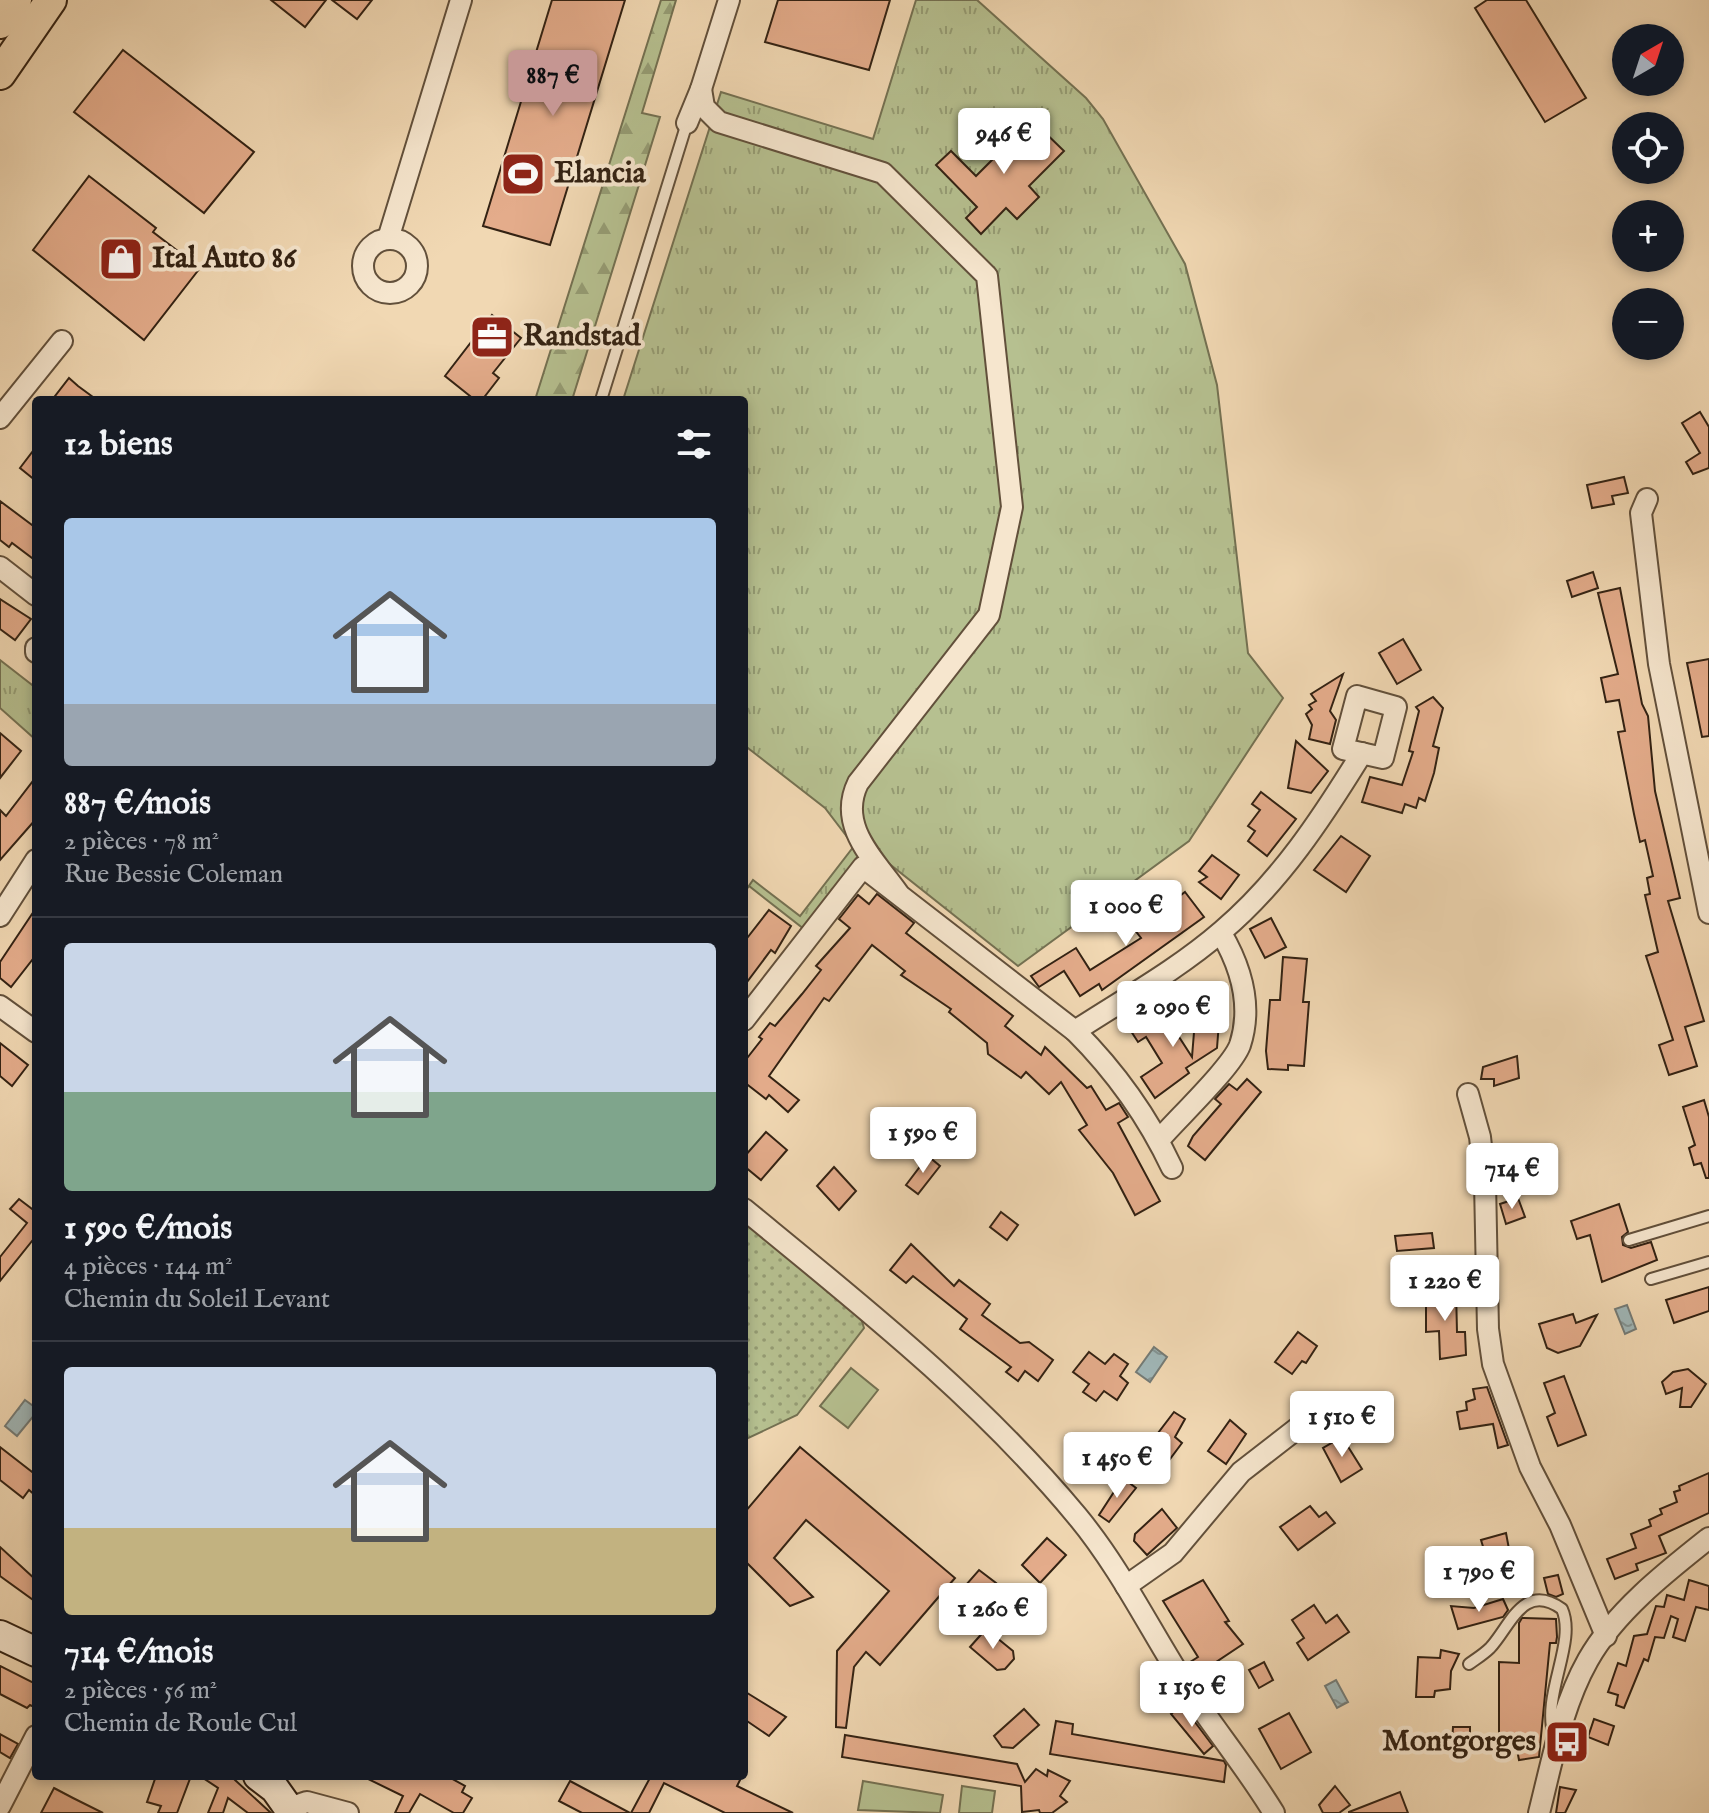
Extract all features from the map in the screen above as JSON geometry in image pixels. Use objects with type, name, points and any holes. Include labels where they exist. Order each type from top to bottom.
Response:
[{"type":"main road","points":[[0,23],[16,0]]},
{"type":"main road","points":[[0,74],[51,0]]},
{"type":"street","points":[[388,239],[461,0]]},
{"type":"street","points":[[687,123],[729,0]]},
{"type":"street","points":[[701,89],[704,107],[719,122],[883,173],[987,276],[1012,507],[989,615],[858,783],[849,808],[857,834],[898,893]]},
{"type":"street","points":[[0,418],[62,341]]},
{"type":"street","points":[[1647,499],[1641,513],[1652,612],[1703,837],[1709,913]]},
{"type":"street","points":[[0,567],[32,592]]},
{"type":"street","points":[[1075,1031],[1221,933],[1272,882],[1302,845],[1362,753]]},
{"type":"street","points":[[0,916],[32,866]]},
{"type":"street","points":[[748,1015],[863,867],[1075,1031],[1106,1062],[1134,1097],[1172,1168]]},
{"type":"street","points":[[1159,1140],[1239,1046],[1244,989],[1242,974],[1221,933]]},
{"type":"street","points":[[0,1006],[32,1029]]},
{"type":"street","points":[[1468,1094],[1480,1137],[1485,1182],[1488,1329],[1493,1364],[1530,1467],[1560,1525],[1606,1636]]},
{"type":"street","points":[[748,1212],[899,1337],[996,1427],[1077,1516],[1126,1586],[1187,1688],[1274,1813]]},
{"type":"street","points":[[1126,1586],[1173,1553],[1241,1472],[1308,1420]]},
{"type":"street","points":[[1539,1813],[1574,1691],[1588,1660],[1606,1636],[1668,1571],[1709,1538]]},
{"type":"street","points":[[0,1635],[32,1650]]},
{"type":"street","points":[[0,1806],[32,1744]]},
{"type":"street","points":[[263,1780],[275,1789],[290,1811],[307,1802],[348,1813]]},
{"type":"lane","points":[[602,396],[687,123]]},
{"type":"lane","points":[[1629,1240],[1709,1216]]},
{"type":"lane","points":[[1651,1279],[1709,1262]]},
{"type":"lane","points":[[1469,1664],[1490,1648],[1514,1611],[1525,1604],[1542,1601],[1562,1609],[1566,1618],[1549,1720],[1557,1746]]},
{"type":"green space","points":[[661,0],[676,0],[642,113],[660,117],[573,396],[536,396]]},
{"type":"green space","points":[[916,0],[977,0],[1086,98],[1103,119],[1185,264],[1217,385],[1248,653],[1283,698],[1189,841],[1018,966],[868,847],[804,929],[748,887],[753,880],[800,916],[854,846],[825,808],[748,748],[748,396],[624,396],[721,92],[873,139]]},
{"type":"green space","points":[[0,660],[32,685],[32,736],[0,708]]},
{"type":"green space","points":[[748,1220],[860,1315],[864,1328],[797,1415],[748,1438]]},
{"type":"green space","points":[[851,1368],[878,1390],[848,1428],[820,1406]]},
{"type":"green space","points":[[863,1781],[943,1795],[940,1813],[858,1810]]},
{"type":"green space","points":[[962,1786],[995,1791],[992,1813],[959,1813]]},
{"type":"water","points":[[1627,1305],[1636,1329],[1625,1334],[1615,1309]]},
{"type":"water","points":[[1154,1347],[1167,1357],[1150,1382],[1136,1372]]},
{"type":"water","points":[[25,1400],[32,1405],[32,1418],[17,1436],[5,1426]]},
{"type":"water","points":[[1336,1680],[1348,1702],[1337,1708],[1325,1686]]},
{"type":"building","points":[[271,0],[326,0],[305,27]]},
{"type":"building","points":[[332,0],[372,0],[357,19]]},
{"type":"building","points":[[552,0],[625,0],[550,245],[483,226]]},
{"type":"building","points":[[778,0],[890,0],[869,70],[765,42]]},
{"type":"building","points":[[1487,0],[1526,0],[1586,98],[1545,122],[1475,8]]},
{"type":"building","points":[[123,50],[254,152],[204,213],[74,112]]},
{"type":"building","points":[[1032,120],[1064,151],[1029,186],[1039,197],[1017,219],[1006,208],[981,234],[966,218],[977,207],[936,165],[951,151],[976,176]]},
{"type":"building","points":[[89,176],[156,228],[153,232],[200,268],[144,340],[33,250]]},
{"type":"building","points":[[492,315],[521,338],[493,373],[499,378],[485,396],[470,396],[445,376]]},
{"type":"building","points":[[69,378],[92,396],[55,396]]},
{"type":"building","points":[[1700,412],[1709,427],[1709,468],[1693,474],[1686,462],[1700,453],[1682,423]]},
{"type":"building","points":[[32,452],[32,478],[20,468]]},
{"type":"building","points":[[1624,477],[1628,493],[1612,496],[1614,504],[1592,508],[1587,485]]},
{"type":"building","points":[[0,501],[32,525],[32,558],[12,543],[9,547],[0,540]]},
{"type":"building","points":[[1593,572],[1598,588],[1572,597],[1567,581]]},
{"type":"building","points":[[1620,588],[1642,704],[1648,716],[1655,791],[1680,898],[1668,901],[1704,1021],[1685,1027],[1697,1066],[1669,1075],[1659,1045],[1673,1040],[1646,956],[1658,952],[1645,895],[1650,894],[1647,878],[1653,876],[1645,840],[1640,842],[1618,732],[1625,731],[1619,700],[1606,702],[1601,678],[1618,674],[1598,593]]},
{"type":"building","points":[[0,599],[31,619],[15,640],[0,629]]},
{"type":"building","points":[[1403,639],[1421,670],[1397,684],[1379,653]]},
{"type":"building","points":[[1709,659],[1709,736],[1702,737],[1687,663]]},
{"type":"building","points":[[1343,674],[1330,711],[1336,720],[1330,744],[1309,739],[1312,725],[1306,714],[1312,709],[1309,705],[1316,701],[1311,694]]},
{"type":"building","points":[[1433,697],[1443,708],[1433,746],[1439,748],[1425,801],[1419,798],[1416,808],[1405,804],[1402,813],[1362,802],[1370,777],[1402,785],[1413,752],[1409,751],[1419,711],[1416,707]]},
{"type":"building","points":[[0,733],[21,751],[0,778]]},
{"type":"building","points":[[1296,741],[1328,771],[1311,793],[1288,788]]},
{"type":"building","points":[[32,782],[32,824],[0,860],[0,810],[6,816]]},
{"type":"building","points":[[1261,792],[1296,819],[1267,856],[1248,841],[1255,831],[1248,826],[1260,810],[1252,804]]},
{"type":"building","points":[[1341,836],[1370,856],[1346,892],[1314,870]]},
{"type":"building","points":[[1212,855],[1239,875],[1221,899],[1199,882],[1207,877],[1199,871]]},
{"type":"building","points":[[1185,892],[1204,917],[1102,990],[1099,984],[1080,996],[1064,971],[1039,987],[1031,976],[1076,948],[1090,970],[1141,938],[1131,925],[1148,913],[1152,917]]},
{"type":"building","points":[[877,894],[914,923],[906,933],[1013,1016],[1005,1026],[1041,1055],[1045,1047],[1087,1088],[1091,1086],[1106,1110],[1119,1103],[1128,1117],[1118,1123],[1160,1201],[1135,1215],[1113,1173],[1079,1130],[1087,1125],[1061,1082],[1049,1094],[1026,1072],[1021,1078],[988,1054],[987,1043],[949,1012],[951,1009],[901,975],[905,971],[872,945],[829,1001],[824,998],[769,1076],[799,1100],[788,1112],[769,1095],[766,1099],[748,1085],[748,1057],[762,1039],[759,1037],[770,1023],[775,1026],[821,970],[816,966],[850,928],[839,919],[858,895],[869,904]]},
{"type":"building","points":[[769,910],[791,926],[775,953],[771,950],[748,981],[748,937]]},
{"type":"building","points":[[32,914],[32,960],[11,987],[0,978],[0,962]]},
{"type":"building","points":[[1271,918],[1286,947],[1265,958],[1250,929]]},
{"type":"building","points":[[1283,957],[1307,959],[1303,1002],[1309,1002],[1304,1066],[1288,1065],[1288,1070],[1268,1069],[1266,1051],[1270,1000],[1280,1000]]},
{"type":"building","points":[[1161,1009],[1192,1057],[1195,1020],[1219,1022],[1217,1048],[1186,1068],[1189,1073],[1155,1098],[1141,1077],[1162,1063],[1146,1037],[1138,1042],[1129,1028]]},
{"type":"building","points":[[0,1043],[28,1065],[12,1086],[0,1076]]},
{"type":"building","points":[[1517,1056],[1519,1078],[1494,1086],[1494,1079],[1481,1079],[1483,1067]]},
{"type":"building","points":[[1247,1079],[1261,1092],[1205,1160],[1188,1146],[1193,1136],[1221,1104],[1215,1099],[1229,1084],[1237,1090]]},
{"type":"building","points":[[1704,1100],[1709,1117],[1709,1178],[1706,1178],[1701,1163],[1694,1165],[1689,1148],[1695,1145],[1683,1107]]},
{"type":"building","points":[[766,1132],[787,1150],[761,1180],[748,1169],[748,1152]]},
{"type":"building","points":[[928,1156],[940,1166],[918,1194],[906,1185]]},
{"type":"building","points":[[834,1167],[856,1191],[839,1210],[817,1186]]},
{"type":"building","points":[[1518,1198],[1525,1217],[1506,1224],[1500,1204]]},
{"type":"building","points":[[19,1199],[32,1209],[32,1241],[0,1281],[0,1257],[27,1223],[10,1209]]},
{"type":"building","points":[[1619,1204],[1628,1232],[1622,1237],[1623,1245],[1631,1248],[1651,1242],[1657,1260],[1602,1282],[1590,1235],[1577,1239],[1571,1221]]},
{"type":"building","points":[[1001,1212],[1018,1225],[1007,1240],[990,1227]]},
{"type":"building","points":[[1432,1233],[1434,1248],[1397,1251],[1395,1236]]},
{"type":"building","points":[[911,1244],[954,1286],[959,1280],[990,1304],[982,1315],[1020,1343],[1029,1342],[1053,1360],[1038,1381],[1025,1371],[1018,1381],[1006,1372],[1011,1367],[960,1329],[967,1319],[913,1276],[906,1283],[890,1270]]},
{"type":"building","points":[[1709,1287],[1709,1311],[1674,1323],[1666,1300]]},
{"type":"building","points":[[1456,1290],[1457,1332],[1465,1332],[1466,1355],[1440,1359],[1439,1331],[1426,1332],[1426,1292]]},
{"type":"building","points":[[1573,1314],[1576,1323],[1597,1315],[1580,1346],[1558,1353],[1547,1348],[1539,1324]]},
{"type":"building","points":[[1298,1332],[1317,1346],[1306,1363],[1302,1361],[1292,1374],[1275,1362]]},
{"type":"building","points":[[1089,1352],[1105,1364],[1114,1354],[1128,1364],[1120,1376],[1128,1383],[1117,1400],[1104,1391],[1096,1401],[1083,1392],[1089,1384],[1073,1372]]},
{"type":"building","points":[[1688,1369],[1706,1384],[1691,1407],[1680,1407],[1682,1388],[1666,1394],[1662,1382],[1673,1372]]},
{"type":"building","points":[[1564,1376],[1586,1435],[1558,1446],[1547,1417],[1555,1413],[1544,1383]]},
{"type":"building","points":[[1487,1387],[1508,1445],[1498,1448],[1493,1424],[1460,1429],[1457,1412],[1467,1410],[1466,1402],[1475,1399],[1473,1389]]},
{"type":"building","points":[[1174,1412],[1185,1419],[1175,1437],[1182,1443],[1164,1467],[1147,1454],[1156,1443],[1152,1441]]},
{"type":"building","points":[[1230,1420],[1246,1434],[1226,1464],[1208,1451]]},
{"type":"building","points":[[1342,1437],[1362,1469],[1341,1482],[1323,1448]]},
{"type":"building","points":[[0,1447],[32,1472],[32,1493],[29,1490],[23,1498],[0,1480]]},
{"type":"building","points":[[800,1447],[955,1578],[880,1665],[866,1652],[854,1667],[846,1728],[836,1727],[837,1651],[889,1591],[806,1520],[774,1558],[813,1597],[790,1606],[748,1564],[748,1508]]},
{"type":"building","points":[[1709,1473],[1709,1513],[1659,1536],[1666,1553],[1636,1564],[1638,1570],[1615,1579],[1607,1559],[1636,1548],[1631,1534],[1651,1526],[1649,1520],[1662,1514],[1660,1509],[1677,1502],[1674,1492],[1680,1490],[1679,1486]]},
{"type":"building","points":[[1123,1478],[1136,1488],[1109,1522],[1099,1515]]},
{"type":"building","points":[[1310,1506],[1319,1517],[1326,1512],[1335,1523],[1298,1550],[1280,1527]]},
{"type":"building","points":[[1162,1509],[1177,1528],[1147,1555],[1134,1541],[1135,1534]]},
{"type":"building","points":[[1506,1533],[1512,1565],[1502,1568],[1504,1574],[1485,1579],[1481,1566],[1488,1563],[1481,1540]]},
{"type":"building","points":[[1047,1538],[1066,1555],[1040,1583],[1022,1565]]},
{"type":"building","points":[[0,1547],[32,1576],[32,1599],[0,1576]]},
{"type":"building","points":[[979,1570],[996,1583],[983,1600],[965,1586]]},
{"type":"building","points":[[1558,1575],[1563,1594],[1556,1597],[1548,1594],[1544,1578]]},
{"type":"building","points":[[1203,1580],[1229,1621],[1225,1622],[1243,1644],[1195,1676],[1187,1664],[1198,1657],[1163,1601]]},
{"type":"building","points":[[1689,1580],[1709,1586],[1709,1610],[1696,1607],[1685,1641],[1673,1637],[1678,1619],[1671,1616],[1664,1638],[1655,1637],[1648,1661],[1644,1659],[1624,1708],[1616,1705],[1618,1695],[1608,1692],[1618,1663],[1626,1666],[1634,1636],[1647,1634],[1656,1606],[1664,1607],[1667,1595],[1684,1600]]},
{"type":"building","points":[[1503,1599],[1508,1610],[1503,1617],[1458,1629],[1451,1606],[1474,1608]]},
{"type":"building","points":[[1314,1605],[1326,1623],[1337,1615],[1349,1632],[1308,1660],[1297,1643],[1304,1638],[1292,1620]]},
{"type":"building","points":[[1522,1618],[1556,1619],[1557,1637],[1556,1643],[1550,1643],[1539,1757],[1519,1760],[1516,1744],[1499,1747],[1499,1662],[1519,1663],[1519,1623]]},
{"type":"building","points":[[986,1629],[1013,1651],[1014,1659],[1005,1669],[997,1670],[970,1647]]},
{"type":"building","points":[[1441,1650],[1459,1654],[1451,1671],[1450,1689],[1435,1691],[1434,1697],[1416,1697],[1418,1657],[1440,1658]]},
{"type":"building","points":[[1264,1662],[1273,1680],[1259,1688],[1249,1670]]},
{"type":"building","points":[[0,1666],[32,1682],[32,1706],[27,1708],[0,1694]]},
{"type":"building","points":[[748,1693],[786,1717],[769,1736],[748,1722]]},
{"type":"building","points":[[1182,1705],[1213,1746],[1204,1754],[1171,1714]]},
{"type":"building","points":[[1024,1709],[1039,1725],[1013,1748],[1002,1747],[994,1736]]},
{"type":"building","points":[[1289,1713],[1311,1752],[1281,1769],[1259,1729]]},
{"type":"building","points":[[1594,1719],[1614,1726],[1608,1745],[1588,1737]]},
{"type":"building","points":[[1056,1721],[1073,1724],[1072,1734],[1224,1761],[1224,1782],[1050,1754]]},
{"type":"building","points":[[1453,1727],[1470,1727],[1470,1746],[1452,1745]]},
{"type":"building","points":[[0,1734],[18,1744],[10,1758],[0,1752]]},
{"type":"building","points":[[845,1735],[1017,1764],[1025,1782],[1036,1769],[1047,1776],[1048,1770],[1070,1781],[1060,1796],[1067,1802],[1052,1813],[1040,1813],[1039,1810],[1022,1812],[1021,1786],[842,1757]]},
{"type":"building","points":[[155,1780],[189,1780],[177,1813],[158,1813],[161,1806],[147,1802]]},
{"type":"building","points":[[206,1780],[235,1780],[271,1813],[248,1813],[228,1798],[223,1813],[208,1813],[218,1788]]},
{"type":"building","points":[[370,1780],[454,1780],[465,1786],[462,1792],[472,1798],[463,1813],[454,1813],[420,1794],[409,1813],[395,1813],[403,1796]]},
{"type":"building","points":[[649,1780],[740,1780],[737,1786],[793,1813],[725,1813],[664,1783],[649,1813],[631,1813]]},
{"type":"building","points":[[570,1781],[630,1813],[582,1813],[559,1801]]},
{"type":"building","points":[[1335,1786],[1350,1805],[1339,1813],[1323,1813],[1319,1805]]},
{"type":"building","points":[[1560,1787],[1576,1790],[1565,1813],[1556,1813]]},
{"type":"building","points":[[54,1788],[73,1798],[103,1813],[41,1813]]},
{"type":"building","points":[[1400,1792],[1408,1813],[1349,1813],[1349,1812]]},
{"type":"place","name":"Elancia","points":[[523,174]]},
{"type":"place","name":"Ital Auto 86","points":[[121,259]]},
{"type":"place","name":"Randstad","points":[[492,337]]},
{"type":"place","name":"Montgorges","points":[[1567,1742]]}]
